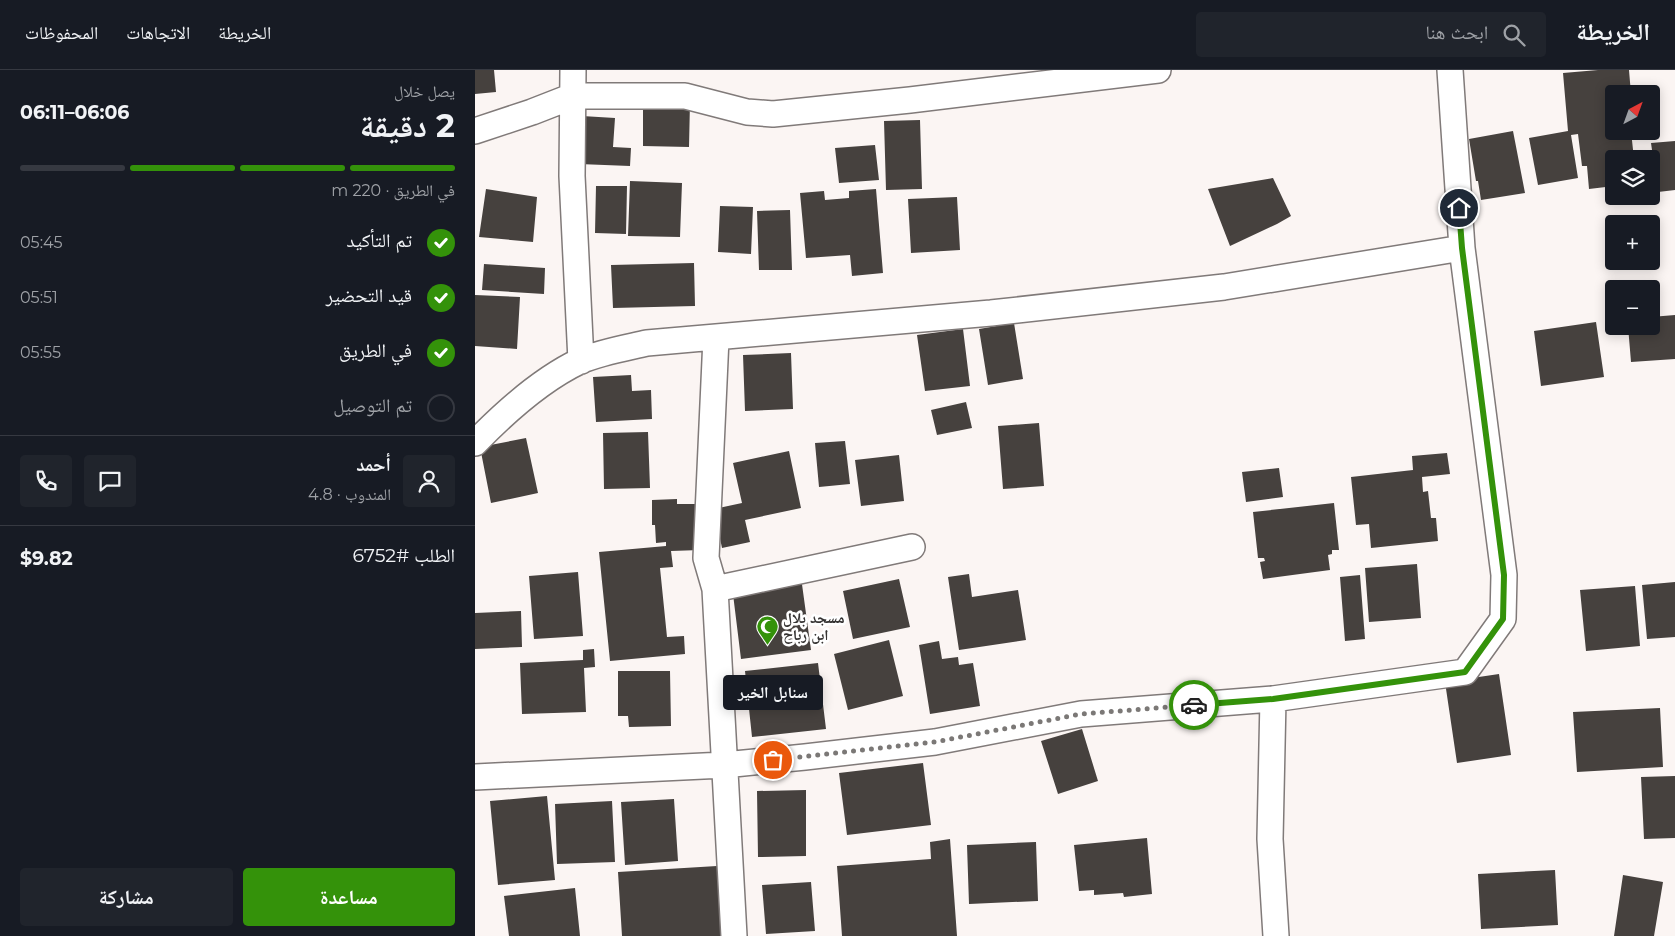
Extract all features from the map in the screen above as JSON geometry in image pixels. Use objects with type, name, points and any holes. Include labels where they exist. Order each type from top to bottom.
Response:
[{"type":"street","points":[[573,70],[572,176],[581,361]]},
{"type":"street","points":[[475,131],[573,96],[685,96],[747,112],[773,114],[910,100],[1158,70]]},
{"type":"street","points":[[475,778],[725,765],[935,742],[1081,714],[1273,699],[1465,672],[1503,619],[1504,575],[1462,248],[1450,70]]},
{"type":"street","points":[[475,443],[501,416],[555,376],[581,361],[613,350],[647,343],[991,313],[1224,287],[1462,248]]},
{"type":"street","points":[[716,338],[705,558],[715,589],[734,936]]},
{"type":"street","points":[[715,589],[912,548]]},
{"type":"street","points":[[1273,699],[1270,839],[1276,936]]},
{"type":"building","points":[[475,70],[494,70],[496,92],[475,94]]},
{"type":"building","points":[[1629,70],[1630,85],[1605,85],[1605,140],[1632,140],[1633,150],[1605,150],[1605,187],[1589,189],[1587,166],[1582,166],[1578,134],[1571,135],[1578,178],[1538,185],[1529,138],[1568,131],[1563,73]]},
{"type":"building","points":[[643,101],[690,102],[689,147],[643,146]]},
{"type":"building","points":[[582,116],[615,118],[613,147],[631,148],[630,166],[579,164]]},
{"type":"building","points":[[920,120],[922,189],[886,190],[884,121]]},
{"type":"building","points":[[1513,131],[1525,193],[1481,200],[1469,139]]},
{"type":"building","points":[[1675,141],[1675,190],[1660,192],[1660,150],[1652,150],[1651,143]]},
{"type":"building","points":[[875,145],[879,180],[839,183],[835,148]]},
{"type":"building","points":[[1273,178],[1291,216],[1230,246],[1208,189]]},
{"type":"building","points":[[630,181],[682,183],[680,237],[628,236]]},
{"type":"building","points":[[596,186],[627,186],[626,234],[595,233]]},
{"type":"building","points":[[486,189],[537,197],[533,242],[479,237]]},
{"type":"building","points":[[876,189],[883,273],[852,276],[850,255],[806,258],[800,193],[824,191],[825,200],[849,198],[849,191]]},
{"type":"building","points":[[957,197],[960,250],[911,253],[908,199]]},
{"type":"building","points":[[720,206],[753,207],[751,254],[718,252]]},
{"type":"building","points":[[790,210],[792,270],[759,270],[757,211]]},
{"type":"building","points":[[694,263],[695,306],[613,308],[611,265]]},
{"type":"building","points":[[484,264],[545,268],[544,294],[482,290]]},
{"type":"building","points":[[475,295],[520,297],[517,349],[475,346]]},
{"type":"building","points":[[1675,315],[1675,359],[1631,362],[1629,335],[1660,335],[1660,316]]},
{"type":"building","points":[[1596,322],[1604,377],[1541,386],[1534,331]]},
{"type":"building","points":[[1014,323],[1023,379],[988,385],[979,329]]},
{"type":"building","points":[[963,329],[970,386],[925,391],[917,335]]},
{"type":"building","points":[[791,353],[793,409],[745,411],[743,355]]},
{"type":"building","points":[[631,375],[632,391],[651,390],[652,419],[596,422],[593,377]]},
{"type":"building","points":[[966,402],[972,428],[937,435],[931,410]]},
{"type":"building","points":[[1039,423],[1044,486],[1003,489],[998,426]]},
{"type":"building","points":[[648,432],[650,488],[604,489],[603,433]]},
{"type":"building","points":[[526,438],[538,493],[491,503],[480,447]]},
{"type":"building","points":[[845,441],[850,484],[819,487],[815,443]]},
{"type":"building","points":[[789,451],[801,508],[745,520],[750,542],[722,548],[714,509],[742,503],[733,463]]},
{"type":"building","points":[[1447,453],[1450,474],[1422,477],[1423,492],[1428,491],[1431,518],[1436,518],[1438,541],[1371,548],[1369,524],[1356,525],[1351,477],[1413,470],[1412,456]]},
{"type":"building","points":[[899,455],[904,501],[861,506],[855,460]]},
{"type":"building","points":[[1279,468],[1283,497],[1246,502],[1242,472]]},
{"type":"building","points":[[677,499],[677,504],[699,504],[700,550],[671,551],[673,567],[660,568],[667,637],[684,636],[685,654],[610,661],[599,552],[666,546],[666,542],[656,543],[655,525],[652,525],[652,500]]},
{"type":"building","points":[[1334,503],[1339,550],[1332,550],[1332,554],[1328,555],[1330,570],[1263,579],[1260,562],[1265,561],[1264,558],[1258,558],[1253,512]]},
{"type":"building","points":[[1417,564],[1421,618],[1369,622],[1365,568]]},
{"type":"building","points":[[578,572],[583,636],[534,639],[529,576]]},
{"type":"building","points":[[969,574],[972,597],[1018,590],[1026,640],[959,650],[948,577]]},
{"type":"building","points":[[1360,575],[1365,639],[1345,641],[1340,577]]},
{"type":"building","points":[[801,577],[811,650],[741,659],[732,586]]},
{"type":"building","points":[[899,579],[910,627],[853,639],[843,591]]},
{"type":"building","points":[[1675,582],[1675,637],[1647,639],[1642,585]]},
{"type":"building","points":[[1635,586],[1640,646],[1586,651],[1580,590]]},
{"type":"building","points":[[521,611],[522,647],[475,649],[475,613]]},
{"type":"building","points":[[889,640],[903,696],[848,710],[834,654]]},
{"type":"building","points":[[939,641],[942,659],[958,657],[959,665],[973,663],[980,706],[930,714],[919,645]]},
{"type":"building","points":[[594,649],[595,667],[584,668],[586,712],[522,714],[520,663],[583,660],[583,650]]},
{"type":"building","points":[[818,663],[826,729],[752,737],[745,671]]},
{"type":"building","points":[[618,671],[670,671],[671,726],[629,727],[628,716],[618,716]]},
{"type":"building","points":[[1499,674],[1511,755],[1457,763],[1445,682]]},
{"type":"building","points":[[1660,708],[1663,767],[1577,772],[1573,712]]},
{"type":"building","points":[[1082,729],[1098,781],[1058,794],[1041,741]]},
{"type":"building","points":[[923,763],[931,825],[847,835],[839,773]]},
{"type":"building","points":[[1675,776],[1675,838],[1644,839],[1641,777]]},
{"type":"building","points":[[806,790],[806,856],[758,857],[757,791]]},
{"type":"building","points":[[547,796],[555,880],[498,885],[490,801]]},
{"type":"building","points":[[674,799],[678,861],[625,865],[621,802]]},
{"type":"building","points":[[612,801],[615,862],[557,864],[555,804]]},
{"type":"building","points":[[1147,838],[1152,894],[1124,897],[1123,893],[1094,895],[1094,890],[1079,891],[1074,845]]},
{"type":"building","points":[[950,839],[957,936],[842,936],[837,866],[931,859],[930,842]]},
{"type":"building","points":[[1036,842],[1038,901],[969,904],[967,845]]},
{"type":"building","points":[[717,866],[722,936],[622,936],[618,872]]},
{"type":"building","points":[[1555,870],[1558,925],[1481,929],[1478,874]]},
{"type":"building","points":[[1623,875],[1663,882],[1654,936],[1614,936]]},
{"type":"building","points":[[811,882],[815,931],[766,934],[762,885]]},
{"type":"building","points":[[575,888],[580,936],[509,936],[504,896]]},
{"type":"way so far","points":[[773,760],[935,742],[1081,714],[1194,705]]},
{"type":"place","name":"مسجد بلال ابن رباح","points":[[767,646]]},
{"type":"place","name":"سنابل الخير","points":[[773,760]]},
{"type":"route","points":[[1194,705],[1273,699],[1465,672],[1503,619],[1504,575],[1462,248],[1459,208]]}]
